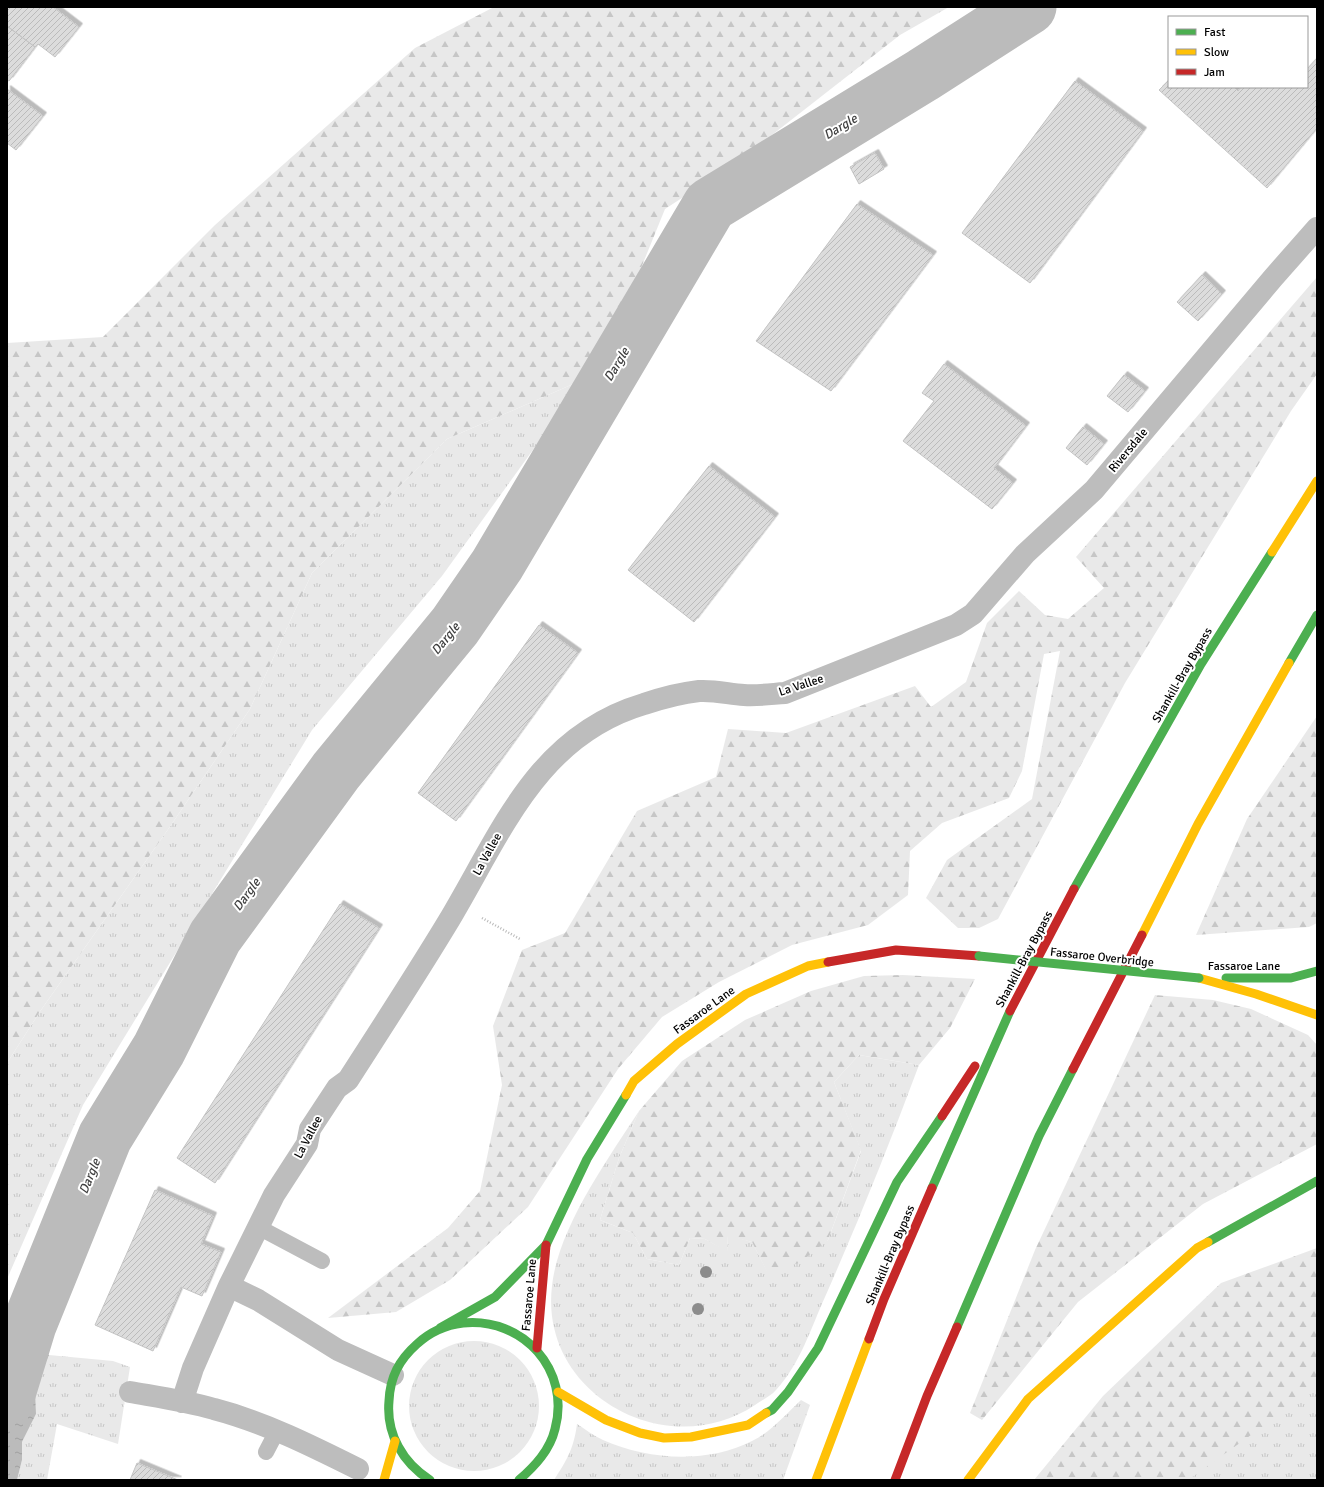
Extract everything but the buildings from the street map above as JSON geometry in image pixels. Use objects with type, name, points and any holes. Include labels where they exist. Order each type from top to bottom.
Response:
[{"type":"main road","name":"Shankill-Bray Bypass","points":[[816,1480],[884,1299],[1006,1018],[1086,868],[1201,664],[1317,481]]},
{"type":"main road","points":[[895,1480],[927,1396],[1039,1136],[1198,824],[1317,615]]},
{"type":"main road","name":"Fassaroe Lane","points":[[393,1375],[400,1362],[418,1341],[495,1297],[546,1244],[587,1159],[634,1081],[676,1044],[746,994],[808,966],[896,950],[979,956]]},
{"type":"main road","name":"Fassaroe Overbridge","points":[[979,956],[1199,978]]},
{"type":"main road","name":"Fassaroe Lane","points":[[1199,978],[1291,978],[1317,971]]},
{"type":"main road","name":"Fassaroe Lane","points":[[1199,978],[1256,994],[1317,1015]]},
{"type":"main road","points":[[558,1392],[606,1420],[640,1433],[664,1438],[691,1438],[748,1425],[772,1410],[788,1392],[818,1348],[897,1182],[1006,1018]]},
{"type":"main road","points":[[968,1480],[1028,1399],[1197,1248],[1317,1181]]},
{"type":"main road","name":"Fassaroe Lane","points":[[537,1348],[546,1244]]},
{"type":"main road","points":[[440,1328],[466,1322],[492,1323],[516,1332],[537,1348],[550,1369],[558,1392],[558,1421],[548,1449],[529,1472],[519,1480]]},
{"type":"main road","points":[[393,1375],[390,1387],[388,1414],[394,1441],[408,1462],[430,1480]]},
{"type":"main road","points":[[384,1480],[394,1441]]},
{"type":"street","name":"Riversdale","points":[[914,642],[956,625],[972,614],[1025,554],[1094,490],[1317,228]]},
{"type":"street","name":"La Vallee","points":[[182,1402],[193,1368],[229,1286],[274,1195],[307,1144],[310,1129],[337,1088],[348,1080],[459,904],[518,801],[540,772],[563,749],[589,730],[614,716],[642,704],[683,694],[711,691],[743,695],[785,693],[914,642]]},
{"type":"street","points":[[229,1286],[258,1300],[338,1350],[393,1375]]},
{"type":"street","points":[[130,1392],[214,1409],[277,1431],[358,1469]]},
{"type":"lane","points":[[258,1227],[322,1261]]},
{"type":"lane","points":[[266,1452],[277,1431]]},
{"type":"path","points":[[459,904],[520,939]]},
{"type":"green space","points":[[494,7],[949,7],[900,35],[736,163],[665,209],[624,310],[580,381],[447,439],[312,573],[250,709],[169,828],[41,1010],[7,1063],[7,343],[103,337],[215,225],[415,48]]},
{"type":"green space","points":[[1317,277],[1317,374],[1291,411],[1125,683],[998,919],[979,928],[958,928],[926,898],[947,860],[1032,799],[1060,651],[1044,654],[1022,771],[1009,798],[942,823],[910,851],[908,895],[868,925],[792,945],[719,982],[662,1017],[618,1069],[528,1207],[450,1280],[396,1312],[328,1318],[448,1228],[480,1191],[502,1085],[493,1026],[522,950],[565,933],[637,811],[716,777],[728,729],[786,733],[915,686],[931,707],[966,682],[987,623],[1019,591],[1045,615],[1068,619],[1104,588],[1076,557]]},
{"type":"green space","points":[[580,381],[535,447],[442,576],[312,730],[83,1105],[7,1279],[7,1063],[41,1010],[169,828],[250,709],[312,573],[447,439]]},
{"type":"green space","points":[[1317,716],[1317,923],[1309,927],[1196,935],[1247,819]]},
{"type":"green space","points":[[903,975],[975,979],[950,1028],[919,1065],[859,1055],[834,1082],[861,1150],[828,1240],[799,1263],[767,1272],[752,1242],[728,1236],[727,1252],[705,1239],[690,1238],[679,1265],[647,1259],[633,1233],[600,1220],[619,1158],[639,1111],[682,1061],[745,1020],[811,991],[864,976]]},
{"type":"green space","points":[[1155,995],[1213,1000],[1251,1009],[1308,1035],[1317,1045],[1317,1144],[1203,1204],[1078,1302],[982,1420],[970,1413],[1035,1250]]},
{"type":"green space","points":[[859,1055],[919,1065],[838,1268],[804,1345],[792,1369],[784,1380],[774,1392],[755,1405],[720,1421],[684,1426],[649,1422],[616,1408],[587,1387],[566,1358],[553,1325],[552,1286],[556,1264],[574,1218],[586,1195],[599,1172],[639,1111],[619,1158],[600,1220],[633,1233],[647,1259],[679,1265],[690,1238],[705,1239],[727,1251],[728,1235],[752,1242],[767,1271],[828,1240],[861,1151],[834,1082]]},
{"type":"green space","points":[[1317,1248],[1317,1388],[1188,1480],[1034,1480],[1103,1396],[1221,1283]]},
{"type":"green space","points":[[1317,1287],[1317,1480],[1072,1480]]},
{"type":"green space","points":[[480,1341],[499,1346],[520,1360],[534,1381],[538,1393],[538,1419],[534,1431],[520,1452],[499,1466],[487,1470],[468,1471],[449,1466],[428,1452],[414,1431],[410,1419],[409,1400],[414,1381],[428,1360],[449,1346],[461,1342]]},
{"type":"green space","points":[[49,1355],[113,1361],[130,1367],[118,1444],[57,1424],[47,1480],[17,1480],[22,1460],[22,1442],[36,1414],[35,1386]]},
{"type":"green space","points":[[801,1400],[810,1405],[783,1480],[554,1480],[569,1454],[574,1440],[577,1424],[603,1440],[620,1447],[658,1455],[678,1457],[697,1456],[735,1448],[752,1441],[772,1428]]},
{"type":"water","points":[[7,1337],[49,1355],[35,1386],[36,1414],[22,1442],[22,1460],[17,1480],[7,1480]]},
{"type":"waterway","name":"Dargle","points":[[7,1397],[29,1325],[105,1137],[159,1049],[215,937],[336,771],[455,626],[497,565],[710,205],[923,75],[1029,7]]},
{"type":"traffic: fast","points":[[1074,889],[1201,664],[1272,552]]},
{"type":"traffic: fast","points":[[1289,663],[1317,615]]},
{"type":"traffic: fast","points":[[979,956],[1199,978]]},
{"type":"traffic: fast","points":[[1226,978],[1291,978],[1317,971]]},
{"type":"traffic: fast","points":[[932,1188],[1010,1011]]},
{"type":"traffic: fast","points":[[957,1327],[1039,1136],[1073,1069]]},
{"type":"traffic: fast","points":[[440,1328],[495,1297],[546,1245],[587,1159],[626,1095]]},
{"type":"traffic: fast","points":[[766,1413],[772,1410],[788,1392],[818,1348],[897,1182],[942,1116]]},
{"type":"traffic: fast","points":[[1208,1242],[1317,1181]]},
{"type":"traffic: fast","points":[[430,1480],[412,1465],[398,1446],[390,1425],[389,1401],[391,1384],[400,1363],[417,1344],[438,1330],[450,1325],[463,1323],[485,1323],[505,1329],[523,1338],[538,1352],[549,1368],[556,1387],[558,1407],[553,1437],[546,1451],[531,1469],[519,1480]]},
{"type":"traffic: slow","points":[[1272,552],[1317,481]]},
{"type":"traffic: slow","points":[[1142,935],[1198,824],[1289,663]]},
{"type":"traffic: slow","points":[[626,1095],[634,1081],[677,1044],[746,994],[808,966],[828,962]]},
{"type":"traffic: slow","points":[[1199,978],[1256,994],[1317,1015]]},
{"type":"traffic: slow","points":[[968,1480],[1028,1399],[1197,1248],[1208,1242]]},
{"type":"traffic: slow","points":[[816,1480],[869,1339]]},
{"type":"traffic: slow","points":[[558,1392],[606,1420],[640,1433],[664,1438],[691,1437],[748,1425],[766,1413]]},
{"type":"traffic: slow","points":[[384,1480],[395,1441]]},
{"type":"traffic: jam","points":[[1010,1011],[1074,889]]},
{"type":"traffic: jam","points":[[1073,1069],[1142,935]]},
{"type":"traffic: jam","points":[[828,962],[896,950],[979,956]]},
{"type":"traffic: jam","points":[[942,1116],[975,1066]]},
{"type":"traffic: jam","points":[[869,1339],[884,1299],[932,1188]]},
{"type":"traffic: jam","points":[[537,1348],[546,1245]]},
{"type":"traffic: jam","points":[[895,1480],[927,1396],[957,1327]]}]
